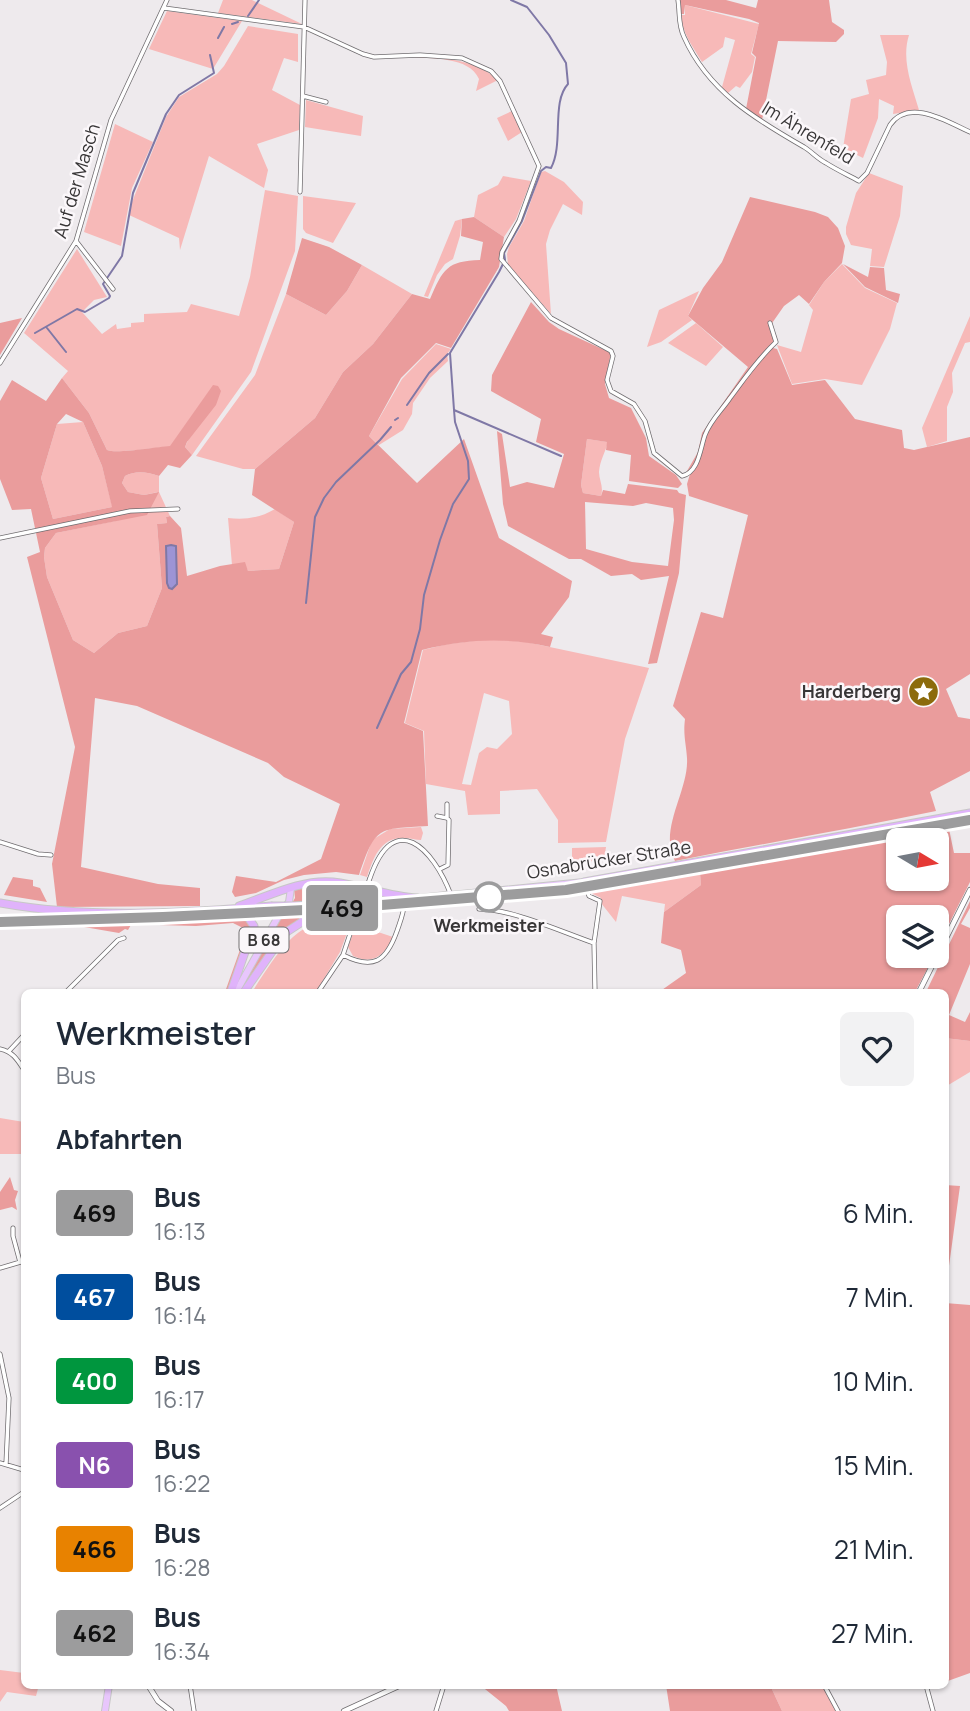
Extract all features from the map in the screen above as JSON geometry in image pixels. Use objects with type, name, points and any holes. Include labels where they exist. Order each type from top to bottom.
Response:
[{"type":"highway","points":[[928,824],[970,813]]},
{"type":"highway","points":[[928,824],[970,820]]},
{"type":"highway","name":"Osnabrücker Straße","points":[[585,885],[928,824]]},
{"type":"highway","name":"B 68","points":[[227,912],[303,884],[331,881],[386,895],[418,898]]},
{"type":"highway","name":"Osnabrücker Straße","points":[[291,908],[451,895]]},
{"type":"highway","name":"Osnabrücker Straße","points":[[0,905],[34,912],[125,918],[270,908],[345,908],[404,904]]},
{"type":"highway","name":"Osnabrücker Straße","points":[[0,905],[90,912],[227,912]]},
{"type":"highway","name":"B 68","points":[[246,989],[285,933],[308,918],[345,908]]},
{"type":"highway","name":"B 68","points":[[227,912],[248,917],[254,926],[234,989]]},
{"type":"highway","points":[[0,922],[125,918]]},
{"type":"main road","name":"Osnabrücker Straße","points":[[451,895],[585,885]]},
{"type":"main road","name":"Osnabrücker Straße","points":[[404,904],[585,885]]},
{"type":"main road","name":"B 68","points":[[235,989],[289,902],[288,889]]},
{"type":"main road","points":[[105,1711],[108,1689]]},
{"type":"street","name":"Auf der Masch","points":[[0,363],[76,241],[111,120],[167,0]]},
{"type":"street","points":[[300,192],[305,0]]},
{"type":"street","name":"Im Ährenfeld","points":[[678,0],[679,23],[683,36],[706,71],[738,106],[823,162],[859,181],[867,173],[894,118],[902,115],[933,114],[970,132]]},
{"type":"street","points":[[164,8],[304,27],[363,54],[379,57],[420,55],[462,58],[497,76],[539,166],[519,221],[502,251],[503,263],[551,318],[611,351],[613,356],[607,380],[611,391],[634,404],[645,421],[654,453],[682,476],[692,469],[702,451],[711,423],[750,368],[776,342],[770,323]]},
{"type":"street","points":[[303,96],[326,102]]},
{"type":"street","points":[[76,241],[113,289]]},
{"type":"street","points":[[0,538],[130,510],[178,509]]},
{"type":"street","points":[[439,870],[448,865],[447,804]]},
{"type":"street","points":[[437,816],[447,818]]},
{"type":"street","points":[[320,989],[342,954],[376,859],[383,849],[401,841],[413,842],[423,848],[439,870],[451,895]]},
{"type":"street","points":[[0,842],[38,854],[51,855]]},
{"type":"street","points":[[585,885],[589,896],[600,901],[594,943],[595,989]]},
{"type":"street","points":[[920,989],[970,890]]},
{"type":"street","points":[[342,954],[367,963],[385,956],[395,936],[404,904]]},
{"type":"street","points":[[479,909],[517,917],[594,943]]},
{"type":"street","points":[[69,989],[118,940],[124,938]]},
{"type":"street","points":[[9,1051],[21,1038]]},
{"type":"street","points":[[0,1049],[9,1051],[21,1066]]},
{"type":"street","points":[[13,1228],[21,1259]]},
{"type":"street","points":[[0,1268],[21,1262]]},
{"type":"street","points":[[0,1354],[9,1398],[6,1464]]},
{"type":"street","points":[[0,1463],[21,1469]]},
{"type":"street","points":[[0,1508],[21,1494]]},
{"type":"street","points":[[150,1689],[158,1701],[171,1711]]},
{"type":"street","points":[[191,1689],[194,1711]]},
{"type":"street","points":[[344,1711],[392,1689]]},
{"type":"street","points":[[436,1711],[443,1689]]},
{"type":"street","points":[[826,1689],[838,1711]]},
{"type":"street","points":[[927,1689],[933,1711]]},
{"type":"shaded area","points":[[223,0],[252,0],[302,24],[218,13]]},
{"type":"shaded area","points":[[680,0],[726,0],[756,8],[758,0],[829,0],[832,22],[844,30],[844,34],[836,42],[778,41],[762,120],[746,109],[756,57],[752,53],[759,23],[685,5],[684,14],[681,14]]},
{"type":"shaded area","points":[[685,5],[759,24],[751,54],[755,57],[752,72],[740,88],[736,86],[728,93],[722,87],[735,40],[725,37],[723,47],[702,62],[683,28],[681,15],[685,15]]},
{"type":"shaded area","points":[[167,11],[242,21],[213,69],[149,49]]},
{"type":"shaded area","points":[[248,26],[298,34],[298,62],[284,58],[272,90],[300,105],[299,130],[257,144],[268,170],[264,188],[209,156],[180,250],[179,238],[129,215],[132,202],[166,117],[179,97],[217,74]]},
{"type":"shaded area","points":[[880,35],[909,35],[907,63],[919,110],[893,114],[894,106],[879,99],[878,118],[863,158],[843,148],[851,99],[869,94],[866,80],[886,75],[887,62]]},
{"type":"shaded area","points":[[409,57],[456,60],[478,67],[498,80],[476,91],[479,79],[467,66],[448,60]]},
{"type":"shaded area","points":[[306,100],[363,116],[361,136],[305,127]]},
{"type":"shaded area","points":[[512,111],[522,132],[508,141],[497,118]]},
{"type":"shaded area","points":[[115,124],[153,142],[132,188],[121,246],[84,232]]},
{"type":"shaded area","points":[[545,171],[564,182],[583,202],[582,215],[563,204],[546,244],[551,314],[508,265],[507,254],[524,221],[541,172]]},
{"type":"shaded area","points":[[869,173],[903,186],[900,216],[884,267],[870,266],[872,249],[851,245],[846,234],[856,193]]},
{"type":"shaded area","points":[[503,176],[531,181],[516,219],[504,237],[474,217],[478,195],[498,185]]},
{"type":"shaded area","points":[[265,190],[298,196],[295,251],[251,372],[192,455],[185,447],[213,386],[170,447],[107,450],[89,413],[62,378],[68,371],[24,333],[77,249],[107,297],[94,300],[82,312],[102,334],[116,324],[117,329],[131,327],[131,323],[144,322],[144,314],[187,312],[191,304],[239,316],[250,277]]},
{"type":"shaded area","points":[[303,196],[356,203],[333,243],[306,233],[303,229]]},
{"type":"shaded area","points":[[750,197],[828,217],[838,228],[845,246],[842,263],[824,282],[809,304],[799,295],[784,306],[770,326],[774,341],[769,347],[777,349],[792,385],[825,380],[855,419],[902,430],[904,448],[914,450],[970,437],[970,674],[946,689],[958,717],[970,719],[970,771],[930,792],[936,811],[675,861],[670,836],[684,784],[687,758],[685,719],[673,706],[701,612],[723,618],[748,515],[689,496],[687,484],[690,474],[687,471],[698,452],[702,433],[748,367],[688,316],[703,288],[722,262]]},
{"type":"shaded area","points":[[474,217],[504,237],[499,267],[451,348],[436,343],[401,378],[369,436],[417,483],[464,439],[499,538],[572,581],[569,597],[541,634],[553,637],[550,647],[486,641],[454,643],[422,650],[404,723],[423,731],[428,826],[398,828],[381,833],[370,847],[359,875],[336,872],[304,875],[284,880],[256,893],[235,897],[232,892],[236,876],[276,882],[321,859],[340,804],[284,777],[268,763],[137,706],[95,698],[81,867],[158,884],[200,888],[200,906],[57,907],[52,864],[75,747],[27,557],[40,552],[31,509],[12,510],[0,479],[0,401],[12,380],[46,401],[62,378],[89,413],[107,450],[112,451],[170,446],[213,385],[218,386],[221,391],[216,405],[187,442],[185,447],[192,455],[180,468],[168,465],[159,476],[142,472],[125,476],[122,483],[128,492],[144,495],[159,492],[147,515],[56,533],[45,548],[47,577],[73,640],[94,653],[118,633],[147,626],[162,588],[157,524],[167,523],[166,517],[170,516],[181,528],[187,576],[245,562],[248,571],[279,569],[294,522],[252,495],[255,469],[315,418],[343,372],[373,344],[412,294],[430,299],[447,269],[460,262],[480,260],[483,242],[461,236],[462,219]],"holes":[[[66,414],[83,422],[102,466],[112,507],[53,519],[41,478],[57,424]]]},
{"type":"shaded area","points":[[462,219],[453,259],[445,264],[437,275],[428,297],[424,296],[455,221]]},
{"type":"shaded area","points":[[302,238],[329,247],[362,265],[347,291],[326,315],[286,294]]},
{"type":"shaded area","points":[[842,264],[865,288],[897,303],[890,329],[862,385],[825,379],[792,384],[777,345],[801,352],[813,310],[809,305],[824,282]]},
{"type":"shaded area","points":[[843,264],[868,277],[870,267],[884,268],[886,290],[900,294],[898,303],[865,287]]},
{"type":"shaded area","points":[[362,265],[412,294],[373,344],[343,372],[315,418],[255,469],[243,469],[196,456],[255,375],[286,294],[326,315],[347,291]]},
{"type":"shaded area","points":[[699,291],[688,316],[692,320],[661,342],[647,347],[659,310]]},
{"type":"shaded area","points":[[531,302],[559,329],[611,353],[605,384],[609,398],[631,408],[646,438],[649,456],[676,475],[682,484],[678,488],[629,481],[631,455],[606,450],[607,442],[587,439],[581,485],[583,493],[601,496],[603,490],[625,494],[628,484],[677,490],[686,495],[679,573],[657,663],[648,664],[669,576],[641,580],[632,574],[611,576],[581,559],[569,559],[508,526],[503,504],[497,431],[502,434],[510,487],[527,482],[554,488],[564,454],[536,442],[541,419],[491,391],[492,375]],"holes":[[[585,502],[633,506],[646,503],[673,508],[668,566],[632,562],[586,549]]]},
{"type":"shaded area","points":[[970,316],[970,342],[965,343],[952,373],[953,392],[947,407],[947,441],[927,447],[922,428]]},
{"type":"shaded area","points":[[22,318],[0,355],[0,323]]},
{"type":"shaded area","points":[[696,323],[723,347],[706,366],[668,343]]},
{"type":"shaded area","points":[[436,344],[451,349],[447,354],[448,361],[430,378],[413,403],[412,414],[403,430],[379,445],[369,436],[402,379]]},
{"type":"shaded area","points":[[83,422],[102,466],[116,521],[158,492],[144,495],[128,492],[122,483],[125,476],[137,472],[159,476],[159,492],[170,516],[166,517],[167,523],[157,524],[162,588],[147,626],[118,633],[94,653],[73,640],[47,577],[44,557],[45,548],[56,533],[115,521],[112,507],[53,519],[41,478],[57,424]]},
{"type":"shaded area","points":[[587,439],[608,442],[599,475],[601,496],[583,493],[581,485]]},
{"type":"shaded area","points":[[275,509],[294,522],[279,569],[248,571],[244,563],[232,565],[228,518],[252,518]]},
{"type":"shaded area","points":[[166,546],[176,546],[177,584],[172,589],[167,583]]},
{"type":"shaded area","points":[[489,639],[526,642],[649,668],[625,739],[606,842],[558,843],[558,820],[537,789],[500,791],[500,814],[468,815],[465,791],[426,784],[424,731],[405,723],[423,650]],"holes":[[[484,693],[509,701],[512,734],[497,749],[487,747],[479,753],[471,785],[462,784]]]},
{"type":"shaded area","points":[[421,827],[421,840],[404,838],[389,841],[379,850],[367,877],[360,875],[372,840],[390,829]]},
{"type":"shaded area","points":[[949,829],[954,853],[970,853],[970,882],[949,924],[949,905],[886,905],[886,968],[928,968],[917,989],[663,989],[686,973],[681,950],[661,943],[664,912],[701,885],[700,873],[886,840],[886,891],[949,891]]},
{"type":"shaded area","points":[[606,847],[604,860],[572,863],[572,848]]},
{"type":"shaded area","points":[[700,873],[701,885],[664,912],[665,904],[622,896],[616,922],[601,903],[601,898],[589,892],[590,890]]},
{"type":"shaded area","points":[[13,877],[33,880],[33,886],[40,888],[47,902],[4,895]]},
{"type":"shaded area","points":[[319,884],[362,891],[359,900],[292,903],[295,898],[294,889]]},
{"type":"shaded area","points":[[970,901],[970,908],[961,924],[970,928],[970,964],[949,1015],[949,989],[927,989],[938,968],[949,968],[949,944]]},
{"type":"shaded area","points":[[369,910],[363,927],[393,937],[382,954],[366,960],[353,956],[348,947],[361,911]]},
{"type":"shaded area","points":[[301,914],[299,919],[283,932],[244,989],[240,989],[282,915]]},
{"type":"shaded area","points":[[354,914],[340,952],[318,989],[254,989],[292,938],[317,922]]},
{"type":"shaded area","points":[[241,919],[248,921],[251,927],[229,989],[226,989],[247,930],[233,923],[196,926],[159,923]]},
{"type":"shaded area","points":[[81,923],[132,923],[128,930],[119,933],[84,927]]},
{"type":"shaded area","points":[[970,1012],[970,1041],[949,1038],[949,1015],[965,1022]]},
{"type":"shaded area","points":[[949,1038],[970,1041],[970,1072],[949,1085]]},
{"type":"shaded area","points":[[0,1118],[21,1122],[21,1154],[0,1154]]},
{"type":"shaded area","points":[[10,1177],[14,1190],[18,1191],[15,1200],[17,1210],[12,1207],[0,1210],[0,1192]]},
{"type":"shaded area","points":[[949,1185],[960,1186],[949,1266]]},
{"type":"shaded area","points":[[949,1303],[970,1305],[970,1673],[949,1681]]},
{"type":"shaded area","points":[[0,1670],[21,1673],[21,1689],[38,1689],[36,1696],[7,1692],[0,1702]]},
{"type":"shaded area","points":[[485,1689],[557,1689],[562,1711],[509,1711]]},
{"type":"shaded area","points":[[667,1689],[772,1689],[782,1711],[670,1711]]},
{"type":"shaded area","points":[[772,1689],[826,1689],[838,1711],[782,1711]]},
{"type":"waterway","points":[[248,16],[259,0]]},
{"type":"waterway","points":[[511,0],[527,7],[549,35],[566,63],[568,84],[560,101],[557,147],[551,168],[546,167],[541,171],[522,221],[504,253],[505,260],[450,353],[454,410],[561,456]]},
{"type":"waterway","points":[[232,24],[238,22]]},
{"type":"waterway","points":[[218,38],[224,27]]},
{"type":"waterway","points":[[35,333],[77,309],[85,312],[109,298],[103,284],[122,256],[133,193],[166,114],[179,95],[214,73],[210,55]]},
{"type":"waterway","points":[[47,328],[66,352]]},
{"type":"waterway","points":[[407,405],[429,373],[448,354]]},
{"type":"waterway","points":[[377,728],[401,674],[411,662],[420,629],[424,595],[440,540],[453,504],[469,479],[468,461],[455,422],[454,410]]},
{"type":"waterway","points":[[306,603],[315,517],[324,498],[336,482],[391,427]]},
{"type":"bus line","name":"469","points":[[0,922],[345,908],[566,890],[970,820]]},
{"type":"place","name":"Harderberg","points":[[924,692]]},
{"type":"place","name":"Werkmeister","points":[[489,897]]}]
